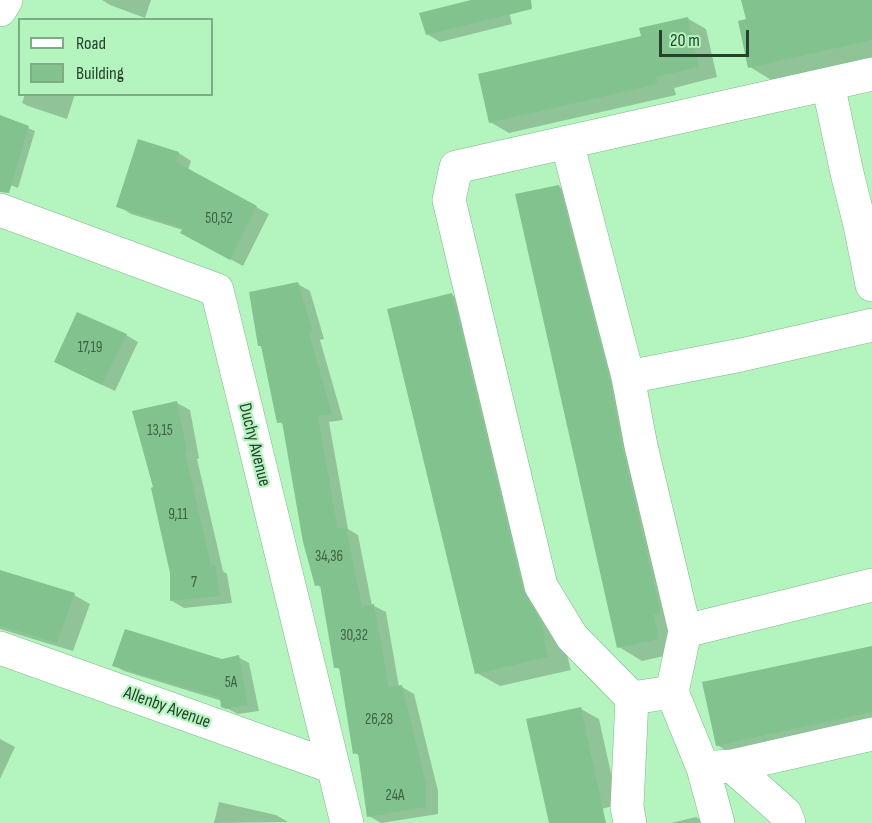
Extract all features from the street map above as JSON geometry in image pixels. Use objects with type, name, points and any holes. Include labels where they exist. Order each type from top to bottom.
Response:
[{"type":"street","points":[[0,10],[6,0]]},
{"type":"street","points":[[630,823],[627,807],[632,698],[572,637],[541,586],[449,200],[456,167],[872,74]]},
{"type":"street","points":[[828,84],[872,285]]},
{"type":"street","points":[[567,142],[628,377],[641,446],[685,631],[672,692],[717,767],[784,813],[789,823]]},
{"type":"street","name":"Duchy Avenue","points":[[0,210],[217,290],[347,823]]},
{"type":"street","points":[[628,377],[741,355],[872,325]]},
{"type":"street","points":[[685,631],[872,585]]},
{"type":"street","name":"Allenby Avenue","points":[[0,648],[333,767]]},
{"type":"street","points":[[632,698],[672,692]]},
{"type":"street","points":[[717,767],[872,734]]},
{"type":"street","points":[[717,767],[718,823]]},
{"type":"building","points":[[471,0],[531,0],[532,9],[426,35],[419,13]]},
{"type":"building","points":[[741,0],[872,0],[872,40],[748,68],[738,21],[746,19]]},
{"type":"building","points":[[688,17],[699,67],[656,77],[658,84],[489,123],[478,74],[641,36],[639,28]]},
{"type":"building","points":[[0,115],[29,126],[9,193],[0,192]]},
{"type":"building","points":[[138,139],[179,152],[176,162],[257,206],[230,260],[180,233],[183,228],[116,207]]},
{"type":"building","points":[[559,185],[610,381],[623,450],[661,613],[654,615],[659,639],[617,648],[515,194]]},
{"type":"building","points":[[298,282],[313,332],[309,333],[332,414],[318,416],[338,529],[346,527],[362,606],[374,604],[389,687],[402,685],[426,783],[426,807],[367,817],[358,753],[353,754],[339,667],[334,668],[320,585],[315,586],[303,542],[282,422],[277,423],[261,346],[258,346],[249,292]]},
{"type":"building","points":[[452,293],[523,590],[542,624],[548,657],[475,674],[387,309]]},
{"type":"building","points":[[77,312],[127,334],[102,385],[54,362]]},
{"type":"building","points":[[177,401],[187,451],[185,452],[211,565],[215,565],[220,596],[170,601],[170,573],[151,488],[153,487],[132,411]]},
{"type":"building","points":[[0,570],[75,593],[57,643],[0,626]]},
{"type":"building","points":[[125,629],[222,659],[239,655],[248,705],[226,709],[221,707],[220,698],[112,666]]},
{"type":"building","points":[[872,646],[872,712],[716,746],[702,682]]},
{"type":"building","points":[[581,707],[606,823],[549,823],[526,719]]}]
